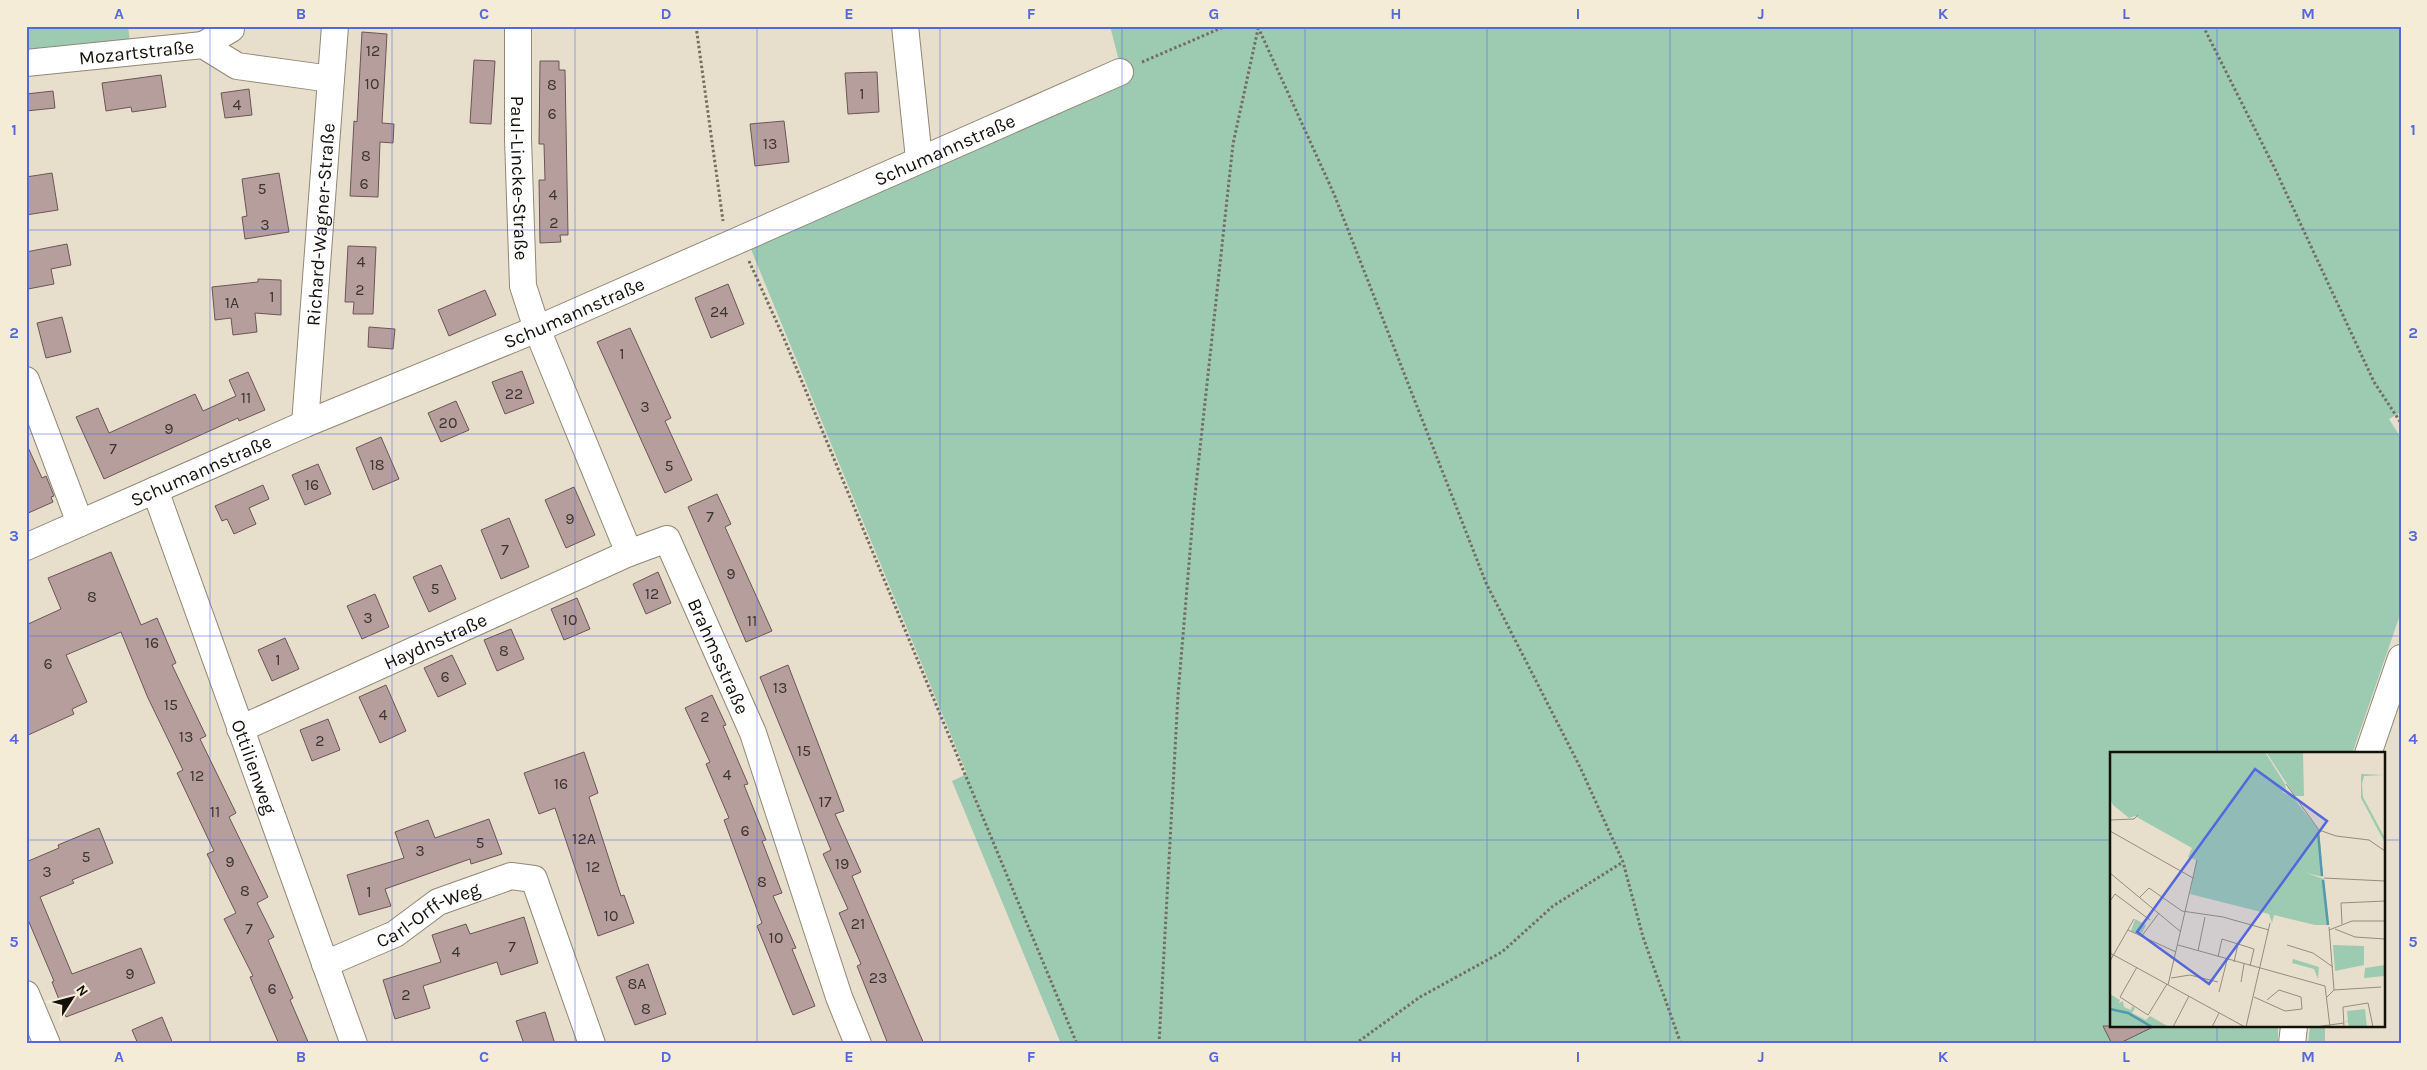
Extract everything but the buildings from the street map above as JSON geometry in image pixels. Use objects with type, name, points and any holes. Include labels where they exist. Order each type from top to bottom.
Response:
[{"type":"street","points":[[202,45],[231,29],[231,26]]},
{"type":"street","name":"Richard-Wagner-Straße","points":[[305,424],[335,26]]},
{"type":"street","name":"Paul-Lincke-Straße","points":[[518,26],[518,139],[524,286],[537,328]]},
{"type":"street","points":[[905,26],[919,159]]},
{"type":"street","name":"Mozartstraße","points":[[26,63],[202,45],[237,66],[331,78]]},
{"type":"street","name":"Schumannstraße","points":[[26,547],[305,424],[537,328],[733,243],[919,159],[1120,72]]},
{"type":"street","points":[[537,328],[629,553]]},
{"type":"street","points":[[26,380],[80,523]]},
{"type":"street","name":"Ottilienweg","points":[[155,490],[354,1044]]},
{"type":"street","name":"Brahmsstraße","points":[[629,553],[667,539],[753,732],[839,998],[858,1044]]},
{"type":"street","name":"Haydnstraße","points":[[240,728],[629,553]]},
{"type":"street","points":[[2369,752],[2401,658]]},
{"type":"street","name":"Carl-Orff-Weg","points":[[325,964],[395,934],[438,902],[511,876],[534,879],[592,1044]]},
{"type":"street","points":[[26,994],[47,1044]]},
{"type":"street","points":[[2292,1044],[2294,1028]]},
{"type":"path","points":[[696,26],[733,243],[787,345],[1077,1044]]},
{"type":"path","points":[[1120,72],[1226,26]]},
{"type":"path","points":[[2203,26],[2275,169],[2374,382],[2401,423]]},
{"type":"path","points":[[1258,27],[1334,194],[1486,583],[1580,767],[1623,862],[1643,937],[1681,1044]]},
{"type":"path","points":[[1159,1044],[1178,695],[1194,504],[1233,144],[1258,27]]},
{"type":"path","points":[[1355,1044],[1420,997],[1502,952],[1553,906],[1623,862]]},
{"type":"green space","points":[[26,26],[128,26],[130,42],[26,54]]},
{"type":"green space","points":[[1110,26],[2401,26],[2401,412],[2389,419],[2401,438],[2401,612],[2353,752],[2110,752],[2110,1028],[2278,1028],[2278,1044],[1061,1044],[952,781],[967,774],[750,247],[1120,65]]},
{"type":"green space","points":[[2310,1028],[2325,1028],[2325,1044],[2308,1044]]}]
